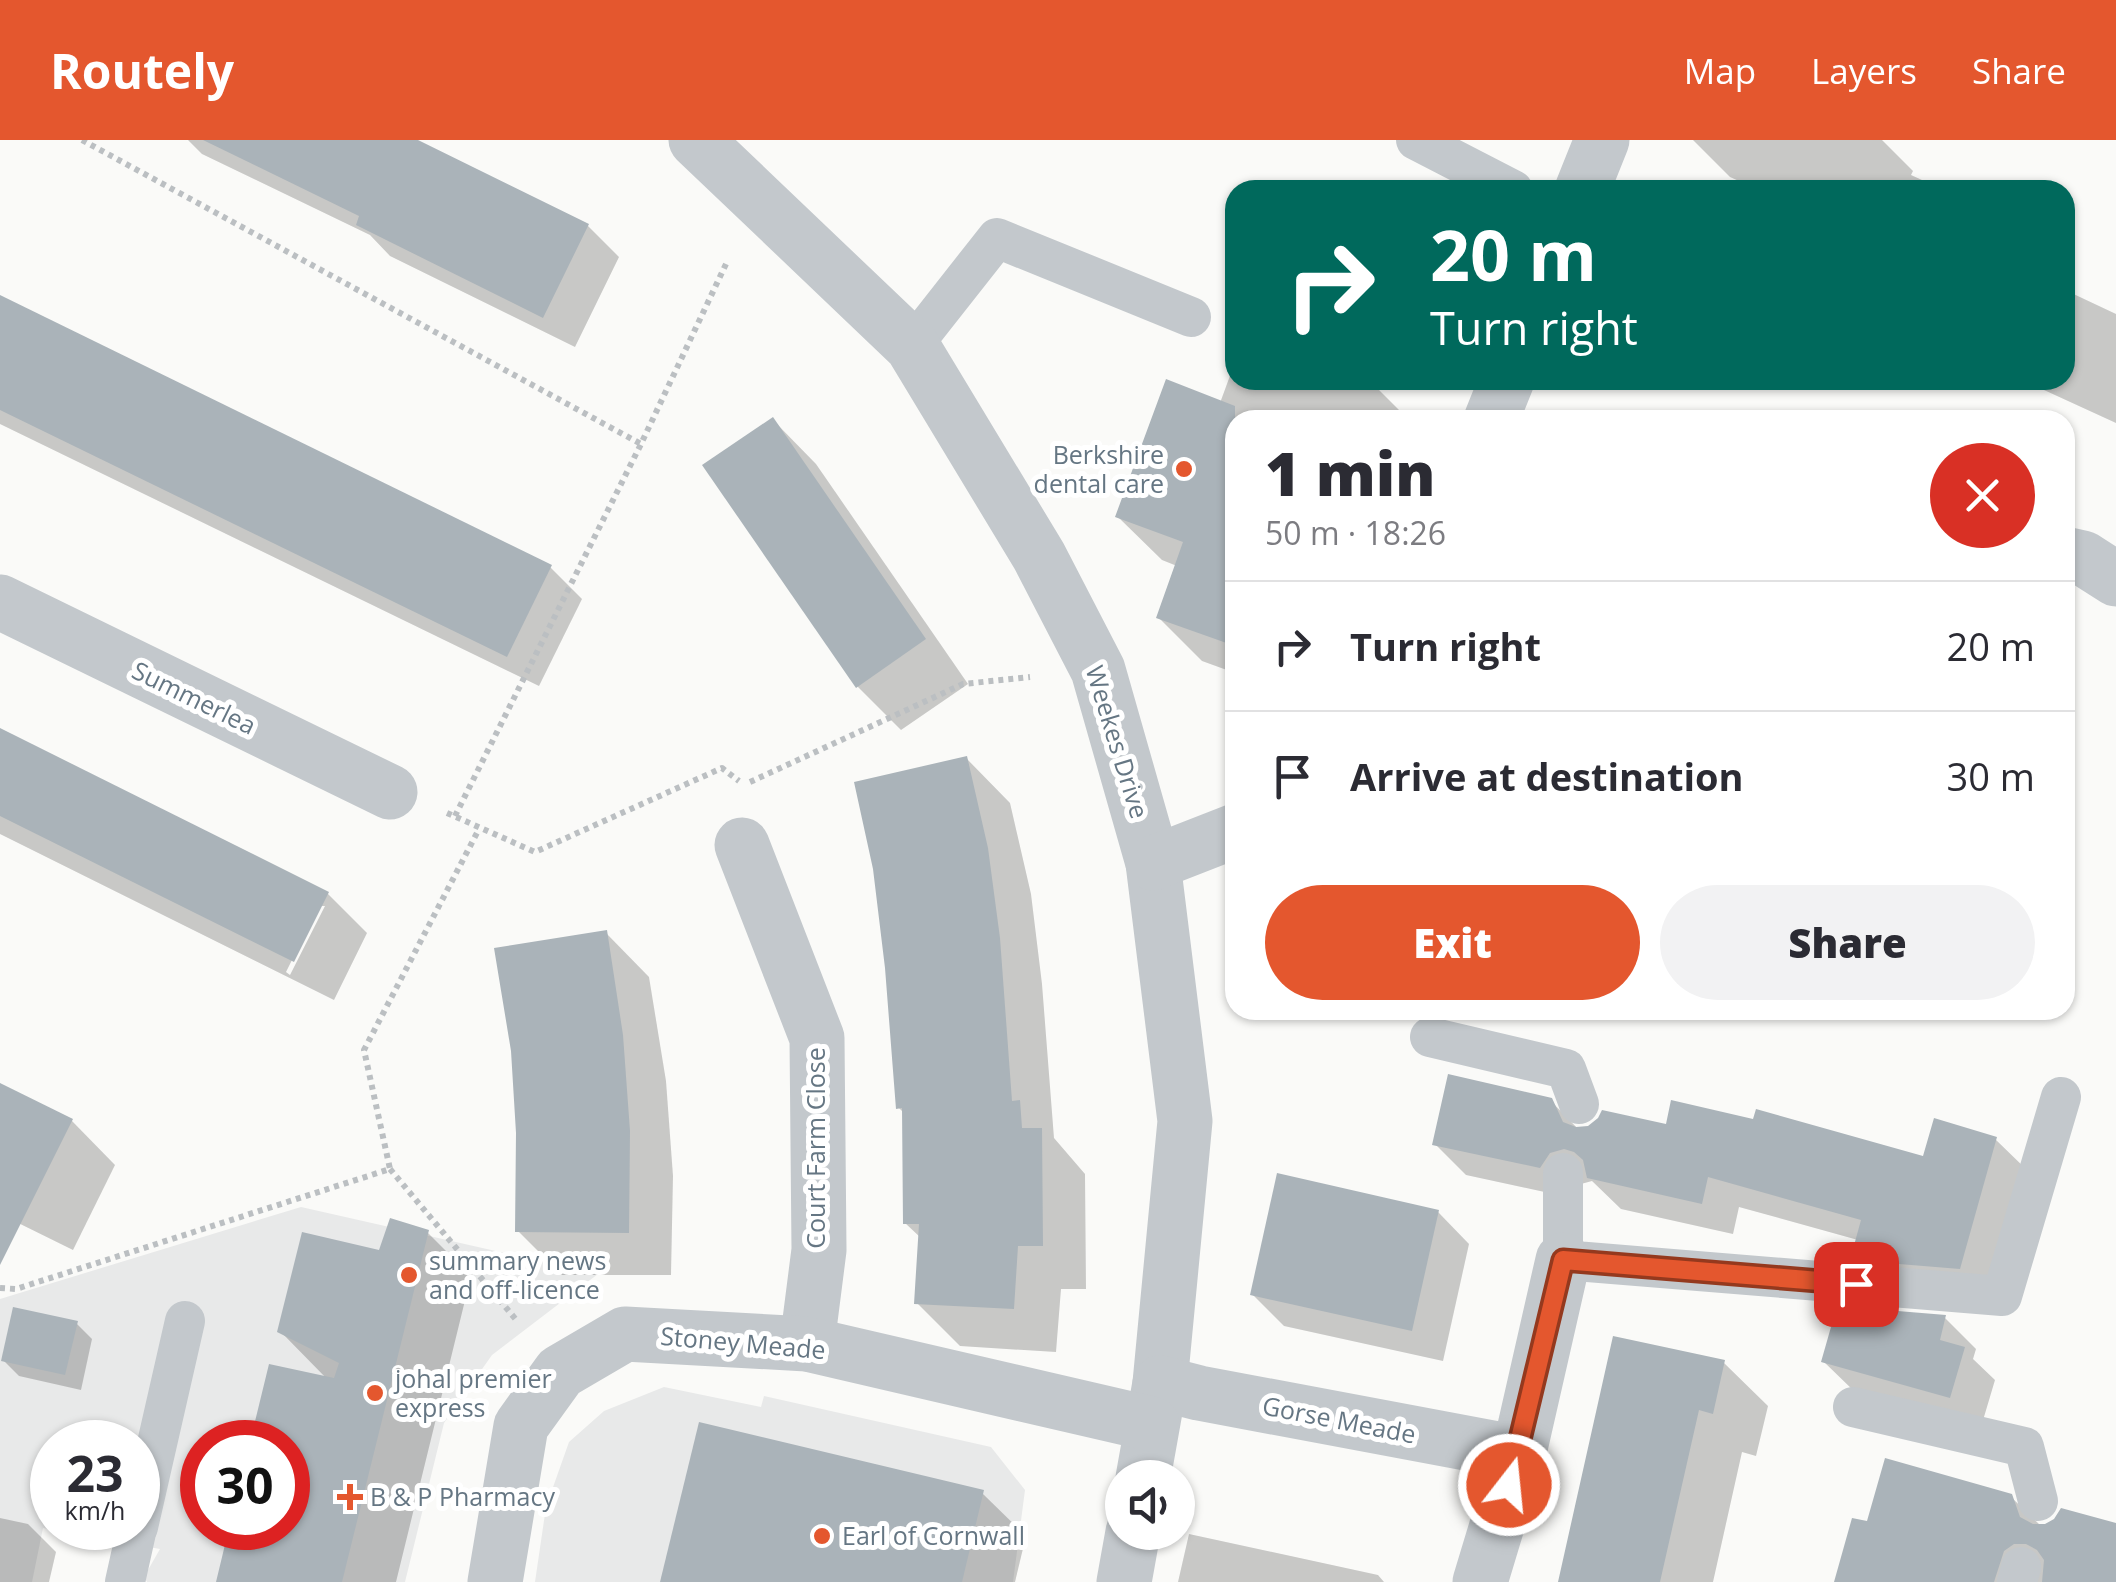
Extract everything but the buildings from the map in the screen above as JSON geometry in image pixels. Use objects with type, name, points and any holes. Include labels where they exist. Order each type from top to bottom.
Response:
[{"type":"street","name":"Weekes Drive","points":[[696,140],[912,346],[1039,556],[1098,670],[1154,864],[1185,1121],[1156,1403],[1146,1460]]},
{"type":"street","points":[[1586,180],[1602,140]]},
{"type":"street","points":[[2075,556],[2116,579]]},
{"type":"street","name":"Summerlea","points":[[0,602],[390,792]]},
{"type":"street","points":[[1154,864],[1225,834]]},
{"type":"street","name":"Court Farm Close","points":[[742,845],[817,1038],[818,1250],[808,1344]]},
{"type":"street","points":[[1480,1582],[1519,1453],[1563,1260]]},
{"type":"street","name":"Stoney Meade","points":[[496,1582],[521,1426],[560,1372],[625,1334],[808,1344],[1156,1403]]},
{"type":"street","name":"Gorse Meade","points":[[1156,1403],[1199,1394],[1519,1453]]},
{"type":"street","points":[[1124,1582],[1130,1550]]},
{"type":"lane","points":[[1416,140],[1494,180]]},
{"type":"lane","points":[[912,346],[997,238],[1190,316]]},
{"type":"lane","points":[[1430,1037],[1566,1069],[1579,1104]]},
{"type":"lane","points":[[1563,1173],[1563,1260],[2002,1296],[2060,1097]]},
{"type":"lane","points":[[160,1431],[185,1321]]},
{"type":"lane","points":[[1853,1407],[2024,1447],[2038,1501]]},
{"type":"lane","points":[[125,1582],[133,1550]]},
{"type":"path","points":[[82,140],[641,444]]},
{"type":"path","points":[[455,816],[641,444],[726,264]]},
{"type":"path","points":[[390,792],[536,852],[722,768],[744,784],[962,684],[1098,670]]},
{"type":"path","points":[[479,829],[364,1050],[390,1169],[560,1372]]},
{"type":"path","points":[[0,1288],[16,1288],[390,1169]]},
{"type":"shaded area","points":[[301,1207],[598,1274],[492,1355],[444,1423],[405,1582],[147,1582],[144,1577],[160,1550],[160,1420],[30,1420],[30,1550],[39,1550],[32,1582],[0,1582],[0,1299]]},
{"type":"shaded area","points":[[664,1387],[761,1407],[764,1396],[991,1447],[1025,1490],[1013,1582],[535,1582],[546,1507],[569,1442],[604,1411]]},
{"type":"place","name":"Berkshire dental care","points":[[1184,469]]},
{"type":"place","name":"summary news and off-licence","points":[[409,1275]]},
{"type":"place","name":"johal premier express","points":[[375,1393]]},
{"type":"place","name":"B & P Pharmacy","points":[[350,1497]]},
{"type":"place","name":"Earl of Cornwall","points":[[822,1536]]},
{"type":"route","points":[[1509,1485],[1563,1260],[1856,1284]]}]
